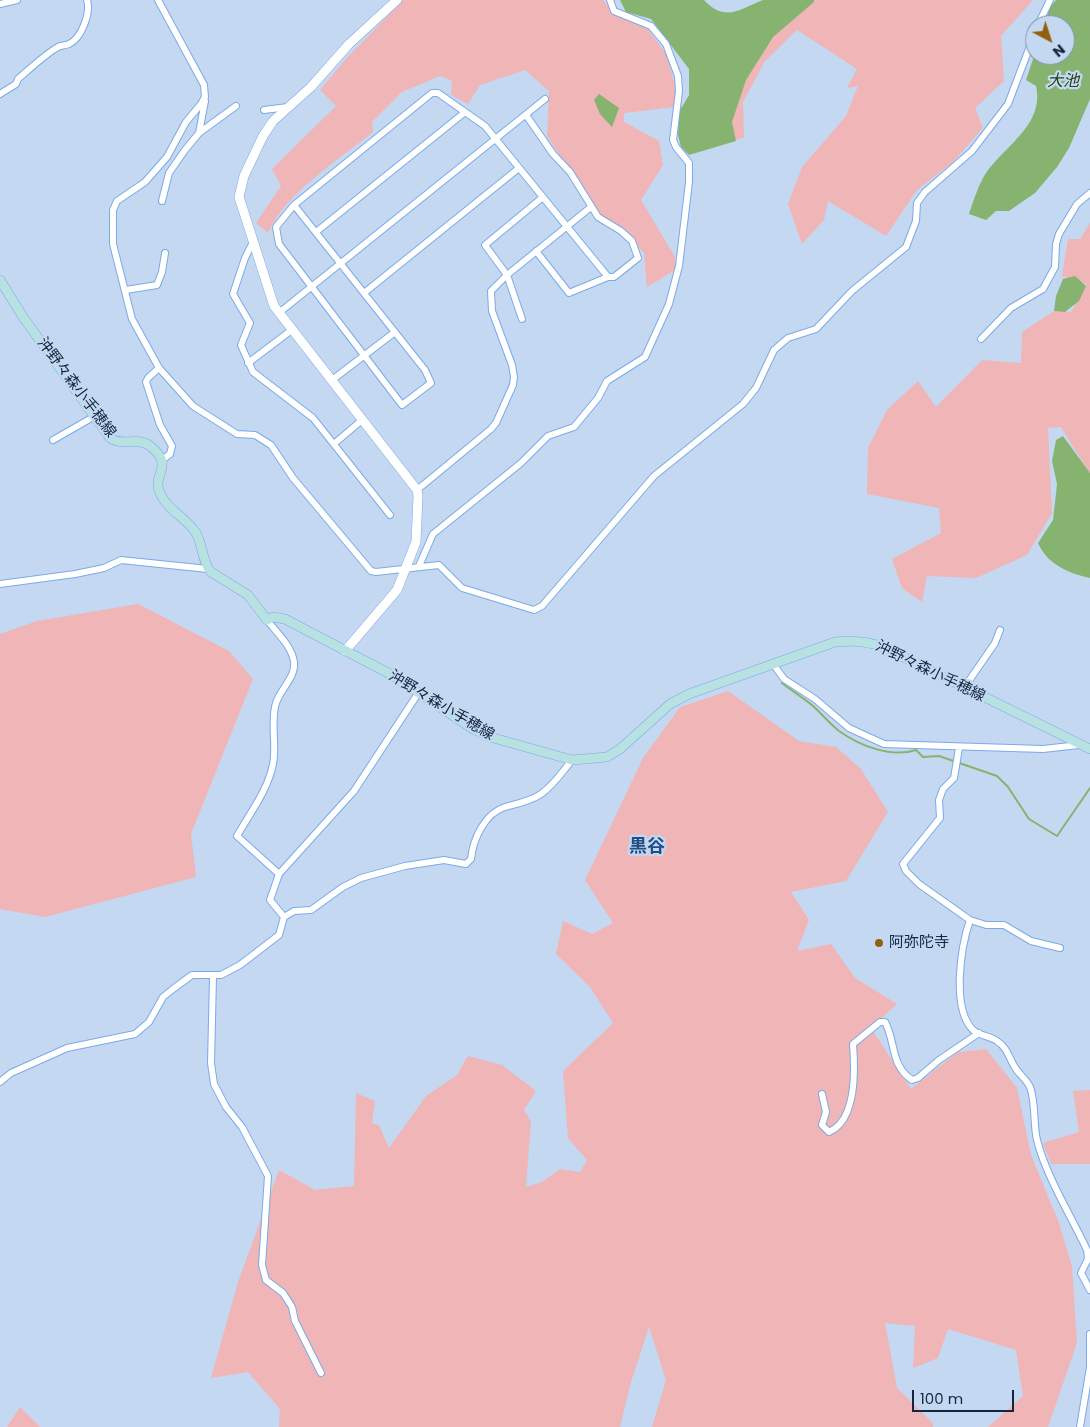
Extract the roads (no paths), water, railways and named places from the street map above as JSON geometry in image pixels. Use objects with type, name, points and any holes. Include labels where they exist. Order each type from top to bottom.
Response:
[{"type":"main road","name":"沖野々森小手穂線","points":[[0,280],[23,317],[110,438],[115,442],[141,442],[150,446],[162,460]]},
{"type":"main road","points":[[162,460],[163,467],[158,484],[160,493],[198,535],[208,568],[248,595],[268,620]]},
{"type":"main road","name":"沖野々森小手穂線","points":[[268,620],[273,616],[279,617],[345,651],[419,692],[473,729],[490,738],[572,760],[607,757],[620,749],[670,704],[708,686],[835,642],[853,640],[871,642],[883,647],[1090,749]]},
{"type":"street","points":[[0,4],[16,0]]},
{"type":"street","points":[[0,94],[16,84],[18,79],[59,45],[69,44],[76,38],[87,18],[89,7],[87,0]]},
{"type":"street","points":[[158,0],[204,85],[205,97],[199,133]]},
{"type":"street","points":[[345,651],[392,598],[405,569],[416,542],[419,508],[417,490],[293,328],[274,306],[240,202],[240,186],[263,136],[273,122],[310,87],[349,44],[397,0]]},
{"type":"street","points":[[419,566],[434,534],[521,463],[548,436],[574,427],[598,398],[607,382],[645,357],[669,304],[679,266],[689,182],[689,163],[676,147],[674,140],[679,91],[678,76],[666,44],[652,26],[614,11],[610,0]]},
{"type":"street","points":[[1043,15],[1050,0]]},
{"type":"street","points":[[205,97],[186,122],[167,157],[154,174],[116,201],[113,210],[113,244],[132,319],[159,368],[193,406],[237,434],[255,435],[271,445],[293,478],[370,571],[376,572],[419,566],[442,566],[459,587],[486,597],[534,610],[542,606],[650,480],[743,404],[756,388],[774,350],[788,338],[816,329],[852,291],[906,247],[916,221],[917,203],[924,192],[972,151],[1008,104],[1025,59]]},
{"type":"street","points":[[294,205],[425,370],[431,383],[402,405],[279,244],[276,227],[294,205],[432,93],[438,93],[464,113],[472,116],[496,139],[608,277]]},
{"type":"street","points":[[280,312],[545,99]]},
{"type":"street","points":[[162,201],[169,173],[199,133],[236,106]]},
{"type":"street","points":[[264,110],[289,107]]},
{"type":"street","points":[[316,232],[464,113]]},
{"type":"street","points":[[526,115],[553,154],[570,172],[598,217],[626,236],[637,252],[638,258],[614,278],[608,277],[569,293],[536,251]]},
{"type":"street","points":[[364,293],[519,168]]},
{"type":"street","points":[[981,339],[1011,308],[1043,289],[1055,267],[1056,244],[1059,234],[1077,204],[1090,192]]},
{"type":"street","points":[[522,319],[507,275],[485,245],[543,197]]},
{"type":"street","points":[[417,490],[491,429],[496,423],[513,385],[512,365],[492,311],[490,302],[491,291],[507,275],[591,207]]},
{"type":"street","points":[[254,240],[245,258],[233,294],[250,323],[241,345],[248,363],[253,372],[313,418],[335,443],[390,515]]},
{"type":"street","points":[[126,290],[156,285],[162,272],[165,253]]},
{"type":"street","points":[[248,363],[293,328]]},
{"type":"street","points":[[332,380],[394,332]]},
{"type":"street","points":[[159,368],[146,382],[160,425],[172,446],[170,454],[162,460]]},
{"type":"street","points":[[53,440],[95,416]]},
{"type":"street","points":[[335,443],[362,420]]},
{"type":"street","points":[[0,584],[75,574],[104,568],[122,560],[208,568]]},
{"type":"street","points":[[268,620],[289,648],[294,659],[295,671],[277,701],[273,714],[273,763],[268,778],[237,836],[279,874]]},
{"type":"street","points":[[964,688],[995,643],[1000,630]]},
{"type":"street","points":[[772,664],[784,679],[815,699],[849,728],[884,744],[959,748],[1044,749],[1079,745]]},
{"type":"street","points":[[284,916],[270,900],[279,874],[354,791],[419,692]]},
{"type":"street","points":[[959,748],[954,778],[943,789],[939,800],[940,818],[903,864],[906,871],[919,884],[970,920],[986,925],[1004,925],[1031,941],[1060,948]]},
{"type":"street","points":[[0,1082],[11,1074],[67,1048],[135,1034],[149,1022],[163,997],[192,975],[213,977],[240,965],[279,935],[284,916],[294,911],[311,910],[343,887],[361,878],[405,866],[428,864],[444,860],[466,864],[471,859],[473,842],[483,825],[503,808],[540,795],[572,760]]},
{"type":"street","points":[[970,920],[964,937],[960,968],[960,994],[967,1021],[978,1033],[996,1039],[1005,1047],[1015,1067],[1030,1086],[1036,1138],[1042,1158],[1087,1250],[1088,1259],[1081,1272],[1090,1290]]},
{"type":"street","points":[[213,977],[211,1063],[214,1084],[226,1107],[242,1127],[268,1176],[262,1265],[266,1280],[283,1293],[292,1307],[295,1321],[321,1373]]},
{"type":"street","points":[[822,1094],[826,1112],[822,1125],[829,1132],[839,1126],[852,1100],[855,1065],[853,1044],[880,1022],[885,1022],[890,1030],[894,1057],[912,1080],[918,1078],[939,1060],[978,1033]]},
{"type":"street","points":[[1080,1427],[1090,1367],[1090,1334]]},
{"type":"water","points":[[620,0],[704,0],[719,11],[726,12],[740,10],[763,0],[814,0],[814,2],[773,37],[746,80],[732,122],[736,141],[689,155],[681,147],[678,135],[679,112],[689,95],[689,69],[651,19],[626,12]]},
{"type":"water","name":"大池","points":[[1056,0],[1090,0],[1090,99],[1069,148],[1057,167],[1035,193],[1009,211],[996,211],[986,220],[969,214],[983,178],[1020,136],[1034,113],[1037,100],[1036,86],[1026,80],[1031,65],[1075,65],[1075,15],[1047,15],[1050,7]]},
{"type":"water","points":[[599,94],[619,108],[612,127],[600,114],[594,100]]},
{"type":"water","points":[[1075,276],[1086,286],[1079,301],[1065,312],[1054,311],[1056,296],[1063,279]]},
{"type":"water","points":[[1063,436],[1090,473],[1090,578],[1066,570],[1053,562],[1047,557],[1038,543],[1053,520],[1057,484],[1052,461],[1056,440]]},
{"type":"waterway","points":[[782,683],[809,703],[839,731],[866,746],[896,753],[916,750],[923,757],[939,756],[997,776],[1008,787],[1029,819],[1057,836],[1090,788]]},
{"type":"place","name":"阿弥陀寺","points":[[879,943]]},
{"type":"district","name":"黒谷","points":[[647,847]]}]
